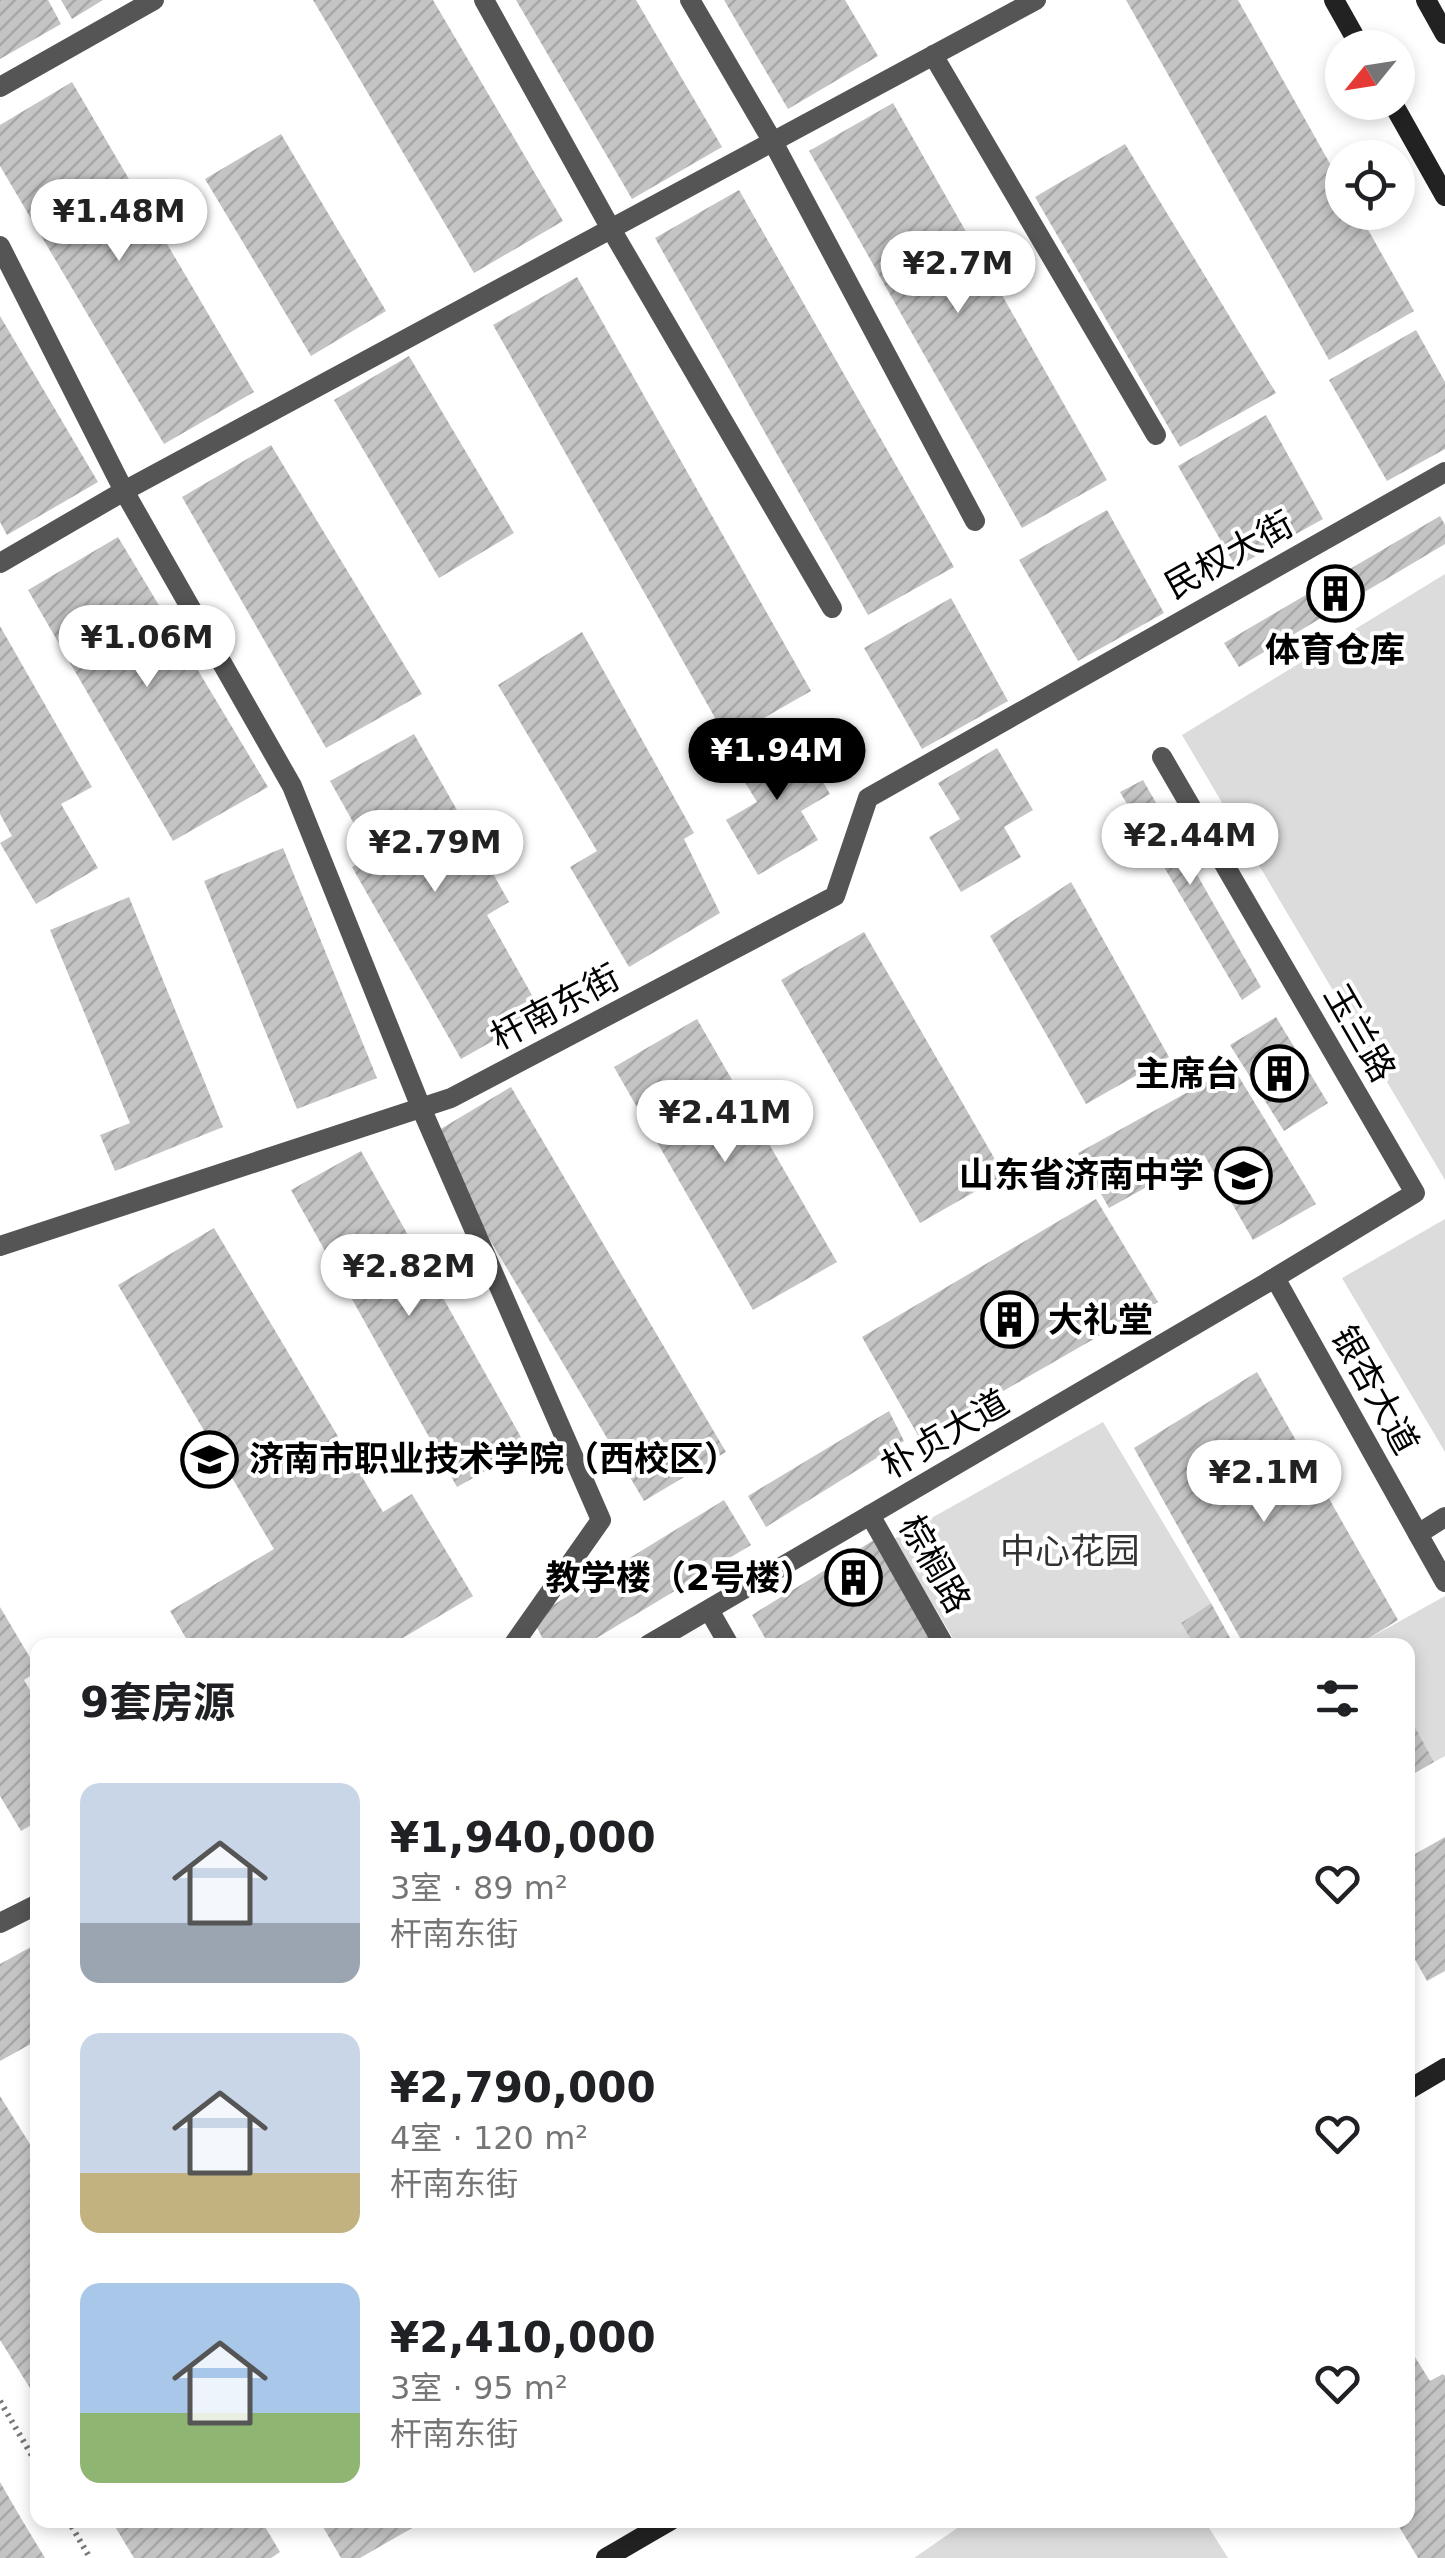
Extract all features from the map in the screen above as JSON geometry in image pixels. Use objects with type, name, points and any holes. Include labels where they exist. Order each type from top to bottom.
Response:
[{"type":"main road","points":[[1334,0],[1351,30]]},
{"type":"main road","points":[[1426,0],[1445,34]]},
{"type":"main road","points":[[1402,120],[1445,196]]},
{"type":"main road","points":[[1415,2086],[1445,2068]]},
{"type":"main road","points":[[606,2558],[657,2528]]},
{"type":"street","points":[[0,87],[154,0]]},
{"type":"street","points":[[484,0],[832,608]]},
{"type":"street","points":[[690,0],[772,142],[975,522]]},
{"type":"street","points":[[0,563],[124,492],[1036,0]]},
{"type":"street","points":[[933,55],[1156,435]]},
{"type":"street","points":[[0,246],[124,492],[292,786],[422,1110],[601,1520],[517,1638]]},
{"type":"street","name":"民权大街","points":[[1045,695],[1445,472]]},
{"type":"street","name":"杆南东街","points":[[0,1246],[422,1110],[835,896],[868,798],[1045,695]]},
{"type":"street","name":"玉兰路","points":[[1162,757],[1415,1194],[1272,1280]]},
{"type":"street","name":"朴贞大道","points":[[660,1638],[1272,1280]]},
{"type":"street","name":"银杏大道","points":[[1272,1280],[1445,1582]]},
{"type":"street","name":"棕榈路","points":[[870,1515],[940,1638]]},
{"type":"street","points":[[1418,1534],[1445,1517]]},
{"type":"street","points":[[709,1610],[725,1638]]},
{"type":"street","points":[[0,1923],[30,1908]]},
{"type":"path","points":[[0,2401],[30,2452]]},
{"type":"path","points":[[73,2528],[90,2558]]},
{"type":"green space","points":[[1445,574],[1445,1180],[1182,735]]},
{"type":"green space","points":[[1445,1219],[1445,1452],[1342,1278]]},
{"type":"green space","name":"中心花园","points":[[1103,1422],[1211,1603],[1181,1623],[1190,1638],[953,1638],[894,1539]]},
{"type":"green space","points":[[1445,1596],[1445,1756],[1434,1762],[1415,1727],[1415,1638],[1370,1638]]},
{"type":"green space","points":[[957,2528],[1209,2528],[1228,2558],[914,2558]]},
{"type":"building","points":[[0,0],[48,0],[61,24],[0,59]]},
{"type":"building","points":[[61,0],[103,0],[72,19]]},
{"type":"building","points":[[313,0],[433,0],[563,221],[474,273]]},
{"type":"building","points":[[516,0],[636,0],[722,147],[632,199]]},
{"type":"building","points":[[724,0],[845,0],[878,56],[788,109]]},
{"type":"building","points":[[1126,0],[1238,0],[1325,155],[1325,230],[1368,230],[1414,311],[1329,360]]},
{"type":"building","points":[[72,82],[254,392],[164,444],[0,166],[0,125]]},
{"type":"building","points":[[893,103],[1107,480],[1022,528],[809,151]]},
{"type":"building","points":[[281,134],[386,311],[311,356],[205,179]]},
{"type":"building","points":[[1125,144],[1276,393],[1180,447],[1035,197]]},
{"type":"building","points":[[739,190],[954,567],[868,615],[655,238]]},
{"type":"building","points":[[577,277],[811,691],[727,739],[493,325]]},
{"type":"building","points":[[0,316],[98,482],[7,535],[0,522]]},
{"type":"building","points":[[1416,330],[1445,382],[1445,449],[1387,481],[1329,380]]},
{"type":"building","points":[[409,356],[514,533],[439,578],[334,400]]},
{"type":"building","points":[[1266,415],[1323,519],[1236,567],[1178,466]]},
{"type":"building","points":[[271,445],[422,694],[326,748],[182,497]]},
{"type":"building","points":[[1107,510],[1164,613],[1078,661],[1019,560]]},
{"type":"building","name":"体育仓库","points":[[1440,516],[1445,525],[1445,544],[1239,667],[1224,643]]},
{"type":"building","points":[[118,537],[268,787],[173,841],[28,590]]},
{"type":"building","points":[[951,598],[1008,701],[922,749],[864,648]]},
{"type":"building","points":[[0,626],[92,787],[61,804],[98,868],[36,904],[0,843],[12,836],[0,814]]},
{"type":"building","points":[[582,632],[694,833],[684,839],[720,913],[629,967],[570,867],[597,851],[498,685]]},
{"type":"building","points":[[794,732],[830,794],[801,811],[818,840],[758,875],[726,820],[757,802],[735,766]]},
{"type":"building","points":[[414,734],[509,902],[487,915],[542,1013],[461,1059],[352,867],[372,856],[330,781]]},
{"type":"building","points":[[997,748],[1033,810],[1004,827],[1021,857],[961,892],[929,837],[960,819],[938,783]]},
{"type":"building","points":[[1143,780],[1261,987],[1242,1000],[1120,792]]},
{"type":"building","points":[[283,848],[377,1078],[297,1109],[204,881]]},
{"type":"building","points":[[1071,882],[1169,1057],[1086,1104],[990,936]]},
{"type":"building","points":[[129,897],[223,1127],[115,1171],[100,1135],[130,1123],[50,930]]},
{"type":"building","points":[[864,932],[1004,1175],[920,1223],[781,980]]},
{"type":"building","name":"主席台","points":[[1276,1017],[1328,1103],[1284,1131],[1230,1045]]},
{"type":"building","points":[[697,1019],[837,1262],[753,1310],[614,1067]]},
{"type":"building","points":[[1233,1067],[1316,1204],[1253,1240],[1204,1155],[1109,1208],[1078,1153]]},
{"type":"building","points":[[511,1087],[726,1452],[644,1501],[429,1136]]},
{"type":"building","points":[[361,1151],[527,1448],[457,1487],[291,1190]]},
{"type":"building","name":"大礼堂","points":[[1096,1199],[1158,1302],[920,1439],[862,1337]]},
{"type":"building","points":[[214,1228],[383,1512],[412,1494],[473,1596],[403,1638],[186,1638],[170,1611],[274,1549],[118,1285]]},
{"type":"building","points":[[1257,1372],[1398,1620],[1369,1638],[1240,1638],[1134,1448]]},
{"type":"building","points":[[889,1411],[904,1441],[766,1527],[748,1496]]},
{"type":"building","points":[[724,1500],[751,1545],[597,1638],[542,1638],[532,1618]]},
{"type":"building","name":"教学楼（2号楼）","points":[[874,1540],[929,1638],[765,1638],[752,1615]]},
{"type":"building","points":[[1211,1603],[1230,1638],[1190,1638],[1181,1623]]},
{"type":"building","points":[[0,1607],[30,1658],[30,1676],[24,1680],[30,1690],[30,1826],[21,1831],[0,1796]]},
{"type":"building","points":[[1415,1727],[1434,1762],[1415,1773]]},
{"type":"building","points":[[1445,1837],[1445,1971],[1427,1981],[1415,1960],[1415,1854]]},
{"type":"building","points":[[30,1947],[30,2044],[0,2061],[0,1964]]},
{"type":"building","points":[[0,2096],[30,2144],[30,2388],[0,2340]]},
{"type":"building","points":[[1415,2357],[1430,2381],[1445,2376],[1445,2558],[1418,2558],[1400,2528],[1415,2528]]},
{"type":"building","points":[[0,2482],[22,2520],[45,2558],[0,2558]]},
{"type":"building","points":[[116,2528],[266,2528],[280,2552],[271,2558],[134,2558]]},
{"type":"building","points":[[324,2528],[412,2528],[360,2558],[341,2558]]},
{"type":"place","name":"体育仓库","points":[[1335,594]]},
{"type":"place","name":"主席台","points":[[1279,1074]]},
{"type":"place","name":"山东省济南中学","points":[[1243,1175]]},
{"type":"place","name":"大礼堂","points":[[1009,1320]]},
{"type":"place","name":"济南市职业技术学院（西校区）","points":[[210,1459]]},
{"type":"place","name":"教学楼（2号楼）","points":[[854,1578]]}]
